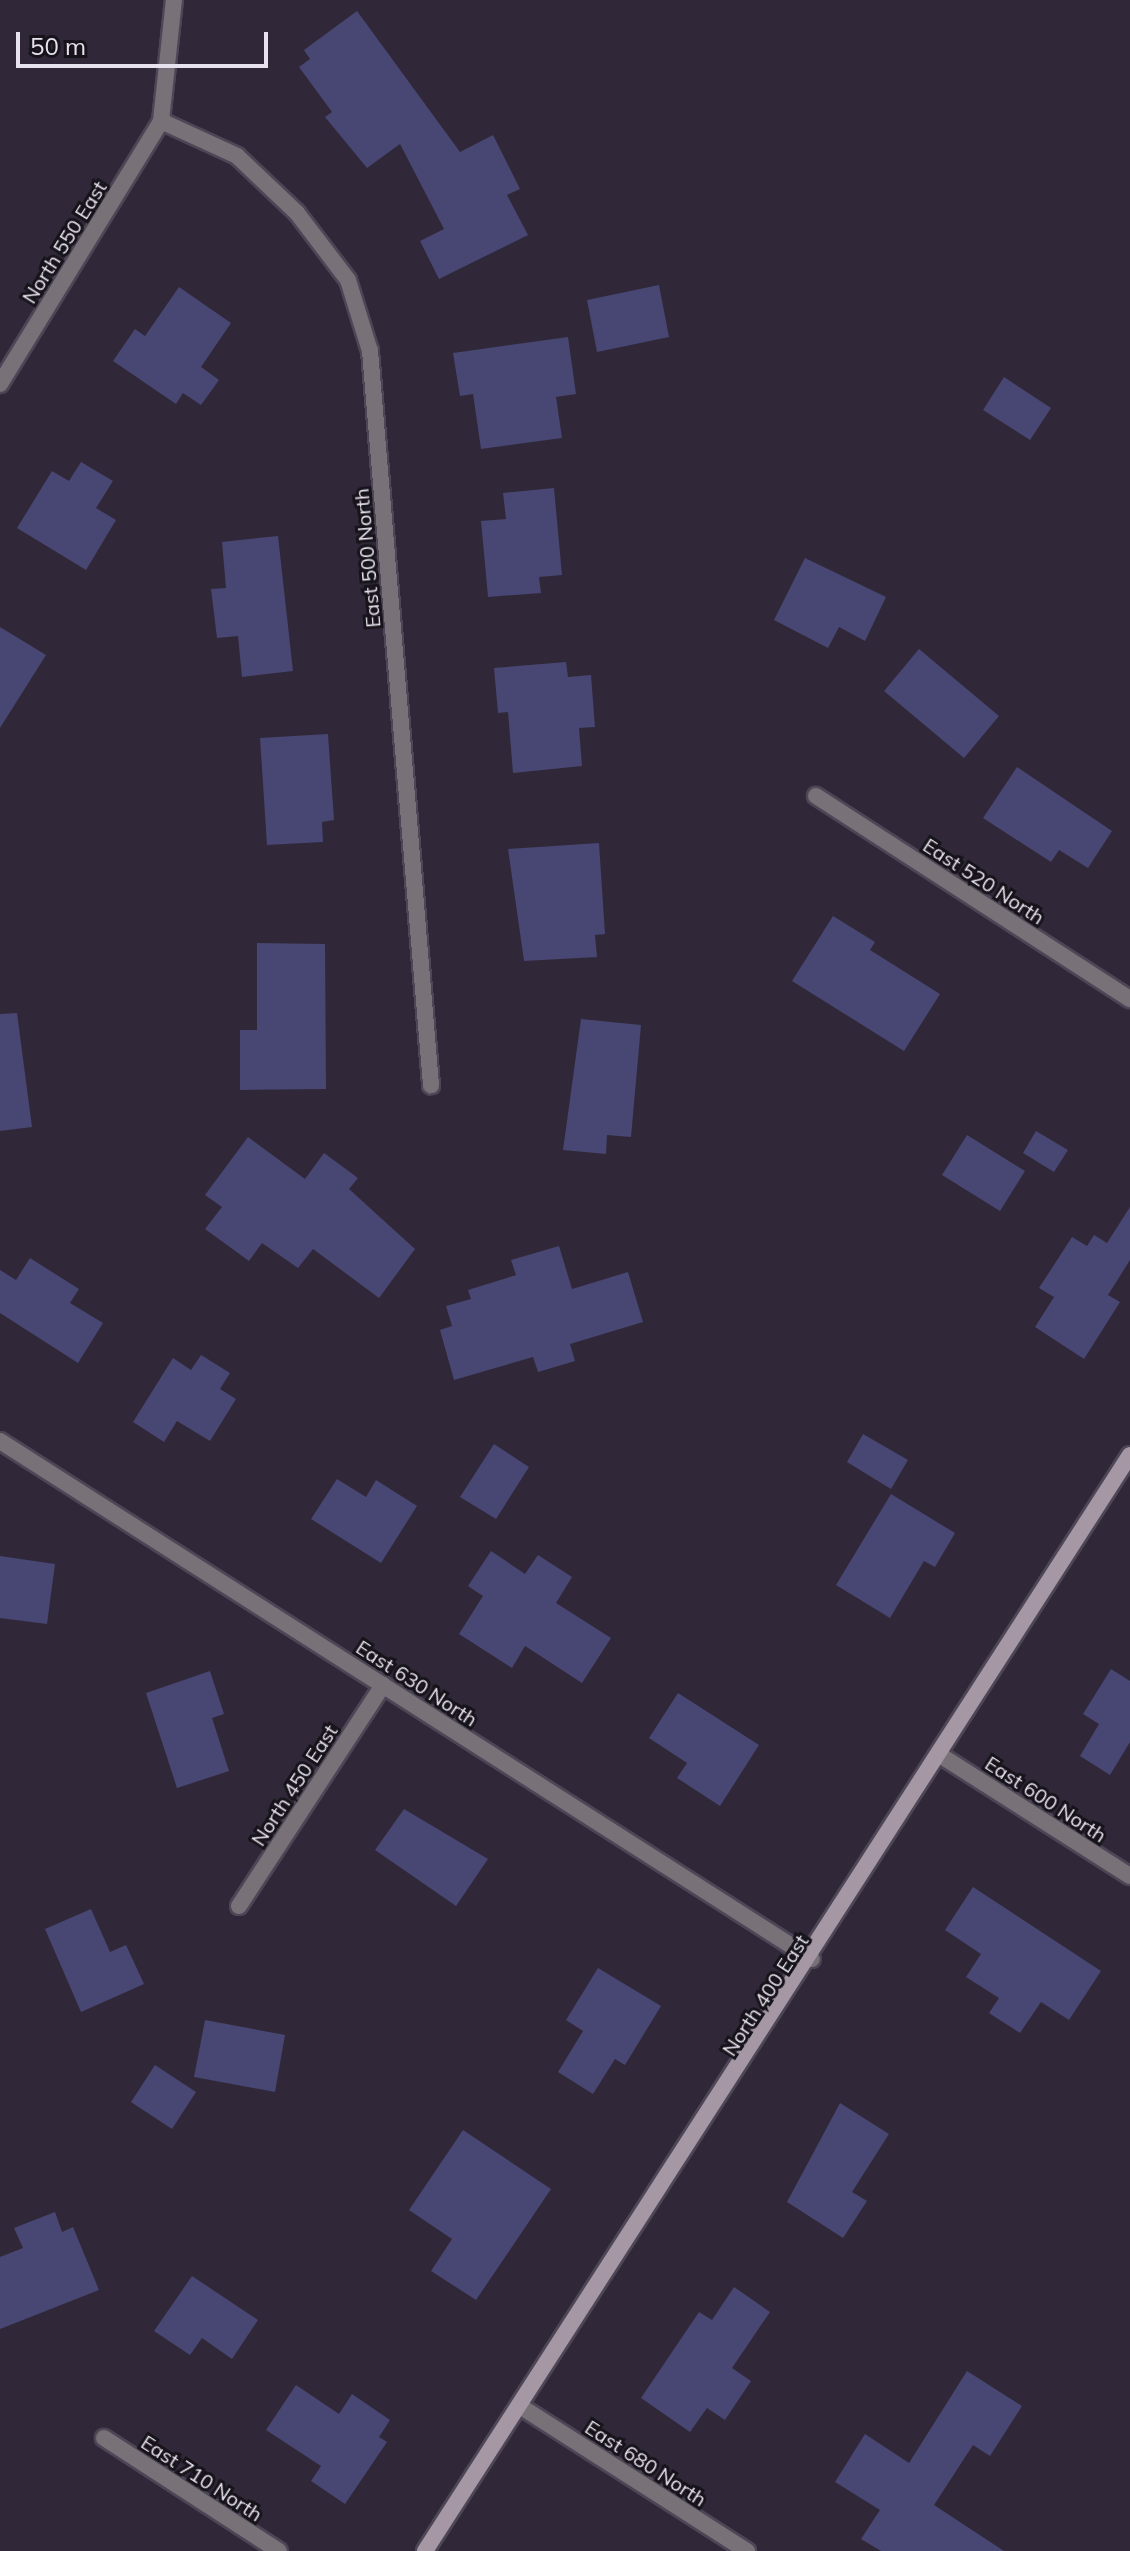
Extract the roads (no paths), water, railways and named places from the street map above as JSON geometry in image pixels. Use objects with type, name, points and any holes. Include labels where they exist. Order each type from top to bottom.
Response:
[{"type":"street","points":[[161,121],[174,0]]},
{"type":"street","name":"North 550 East","points":[[0,384],[161,121]]},
{"type":"street","name":"East 500 North","points":[[161,121],[237,156],[297,213],[348,280],[370,351],[431,1085]]},
{"type":"street","name":"East 520 North","points":[[816,796],[1130,999]]},
{"type":"street","name":"East 630 North","points":[[0,1441],[812,1959]]},
{"type":"street","name":"North 400 East","points":[[425,2551],[523,2408],[812,1959],[1130,1455]]},
{"type":"street","name":"North 450 East","points":[[239,1906],[383,1685]]},
{"type":"street","name":"East 600 North","points":[[940,1755],[1130,1876]]},
{"type":"street","name":"East 680 North","points":[[523,2408],[747,2551]]},
{"type":"street","name":"East 710 North","points":[[104,2438],[279,2551]]}]
